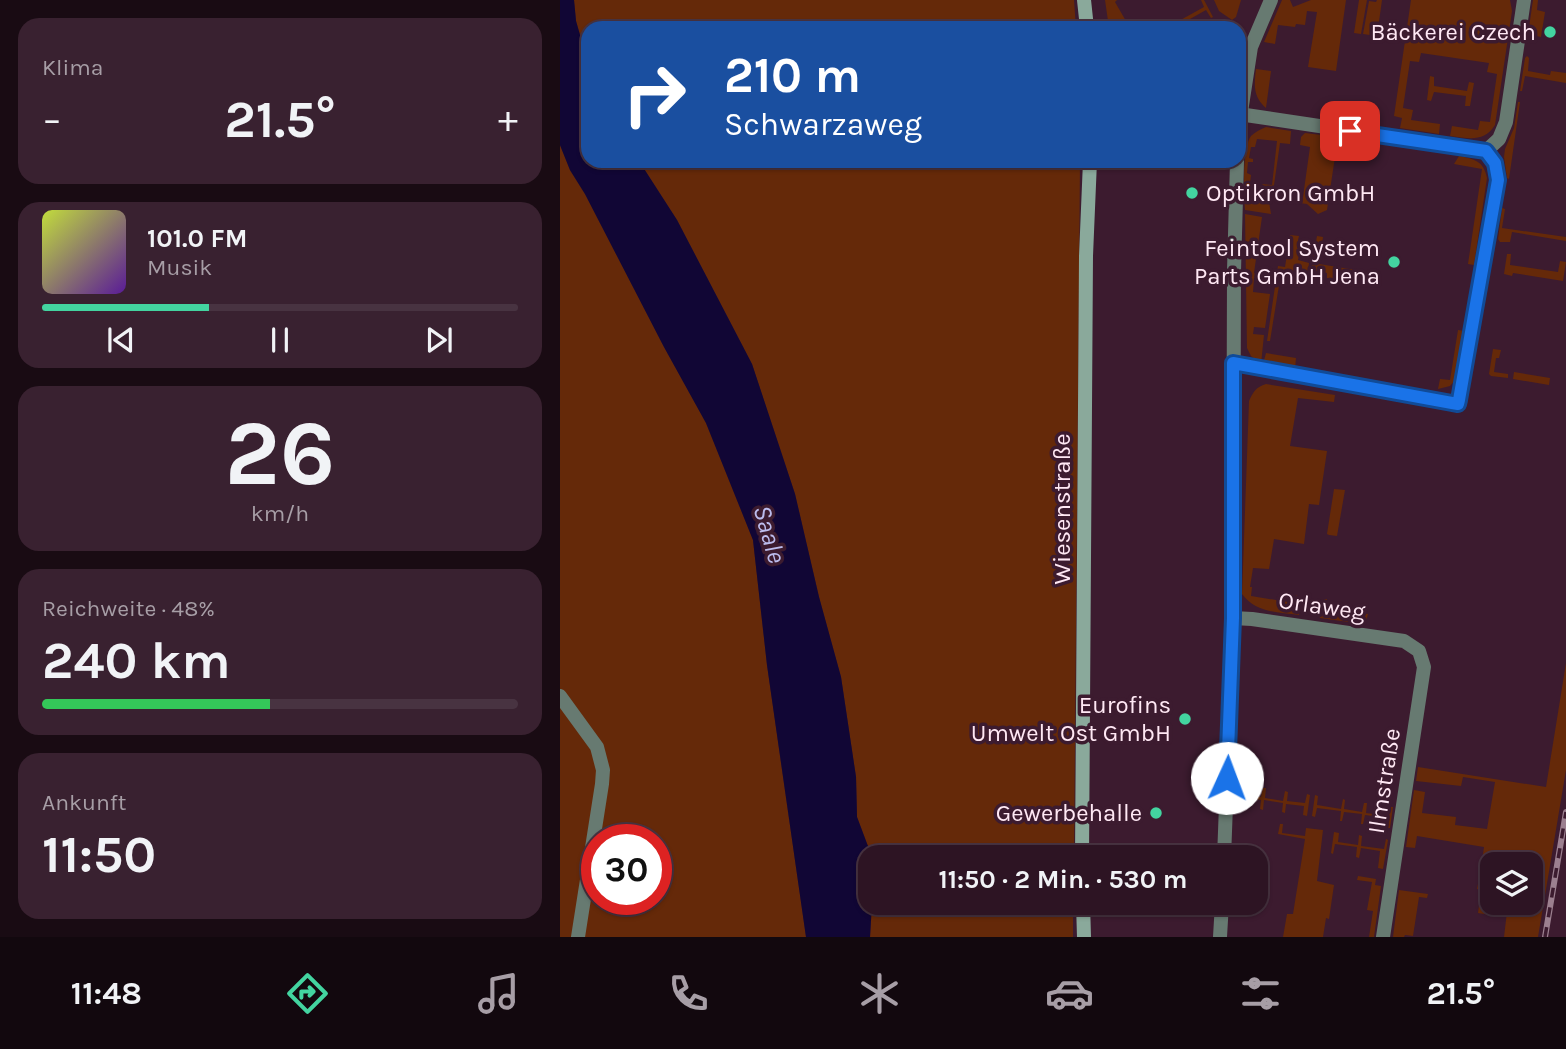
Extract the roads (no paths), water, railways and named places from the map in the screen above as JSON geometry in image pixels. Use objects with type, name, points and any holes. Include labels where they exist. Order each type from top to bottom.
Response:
[{"type":"street","points":[[1084,0],[1086,21]]},
{"type":"street","points":[[1246,75],[1251,47],[1271,0]]},
{"type":"street","points":[[1486,151],[1499,139],[1506,122],[1524,0]]},
{"type":"street","points":[[1233,363],[1458,404],[1498,180],[1495,163],[1486,151],[1246,115]]},
{"type":"street","name":"Wiesenstraße","points":[[1082,845],[1086,284],[1090,168]]},
{"type":"street","points":[[1224,845],[1233,618],[1237,168]]},
{"type":"street","name":"Orlaweg","points":[[1233,618],[1404,641]]},
{"type":"street","name":"Ilmstraße","points":[[1383,937],[1424,667],[1419,651],[1404,641]]},
{"type":"street","points":[[560,696],[597,747],[603,770],[578,937]]},
{"type":"street","points":[[1083,915],[1084,937]]},
{"type":"street","points":[[1220,937],[1221,915]]},
{"type":"water","name":"Saale","points":[[560,0],[574,0],[581,38],[581,168],[644,168],[677,220],[752,364],[795,494],[841,677],[856,777],[857,817],[868,845],[858,845],[858,915],[871,915],[870,937],[806,937],[767,665],[753,540],[706,423],[570,170],[560,145]]},
{"type":"railway","points":[[1545,937],[1566,812]]},
{"type":"place","name":"Bäckerei Czech","points":[[1550,32]]},
{"type":"place","name":"Optikron GmbH","points":[[1192,193]]},
{"type":"place","name":"Feintool System Parts GmbH Jena","points":[[1394,262]]},
{"type":"place","name":"Eurofins Umwelt Ost GmbH","points":[[1185,719]]},
{"type":"place","name":"Gewerbehalle","points":[[1156,813]]}]
